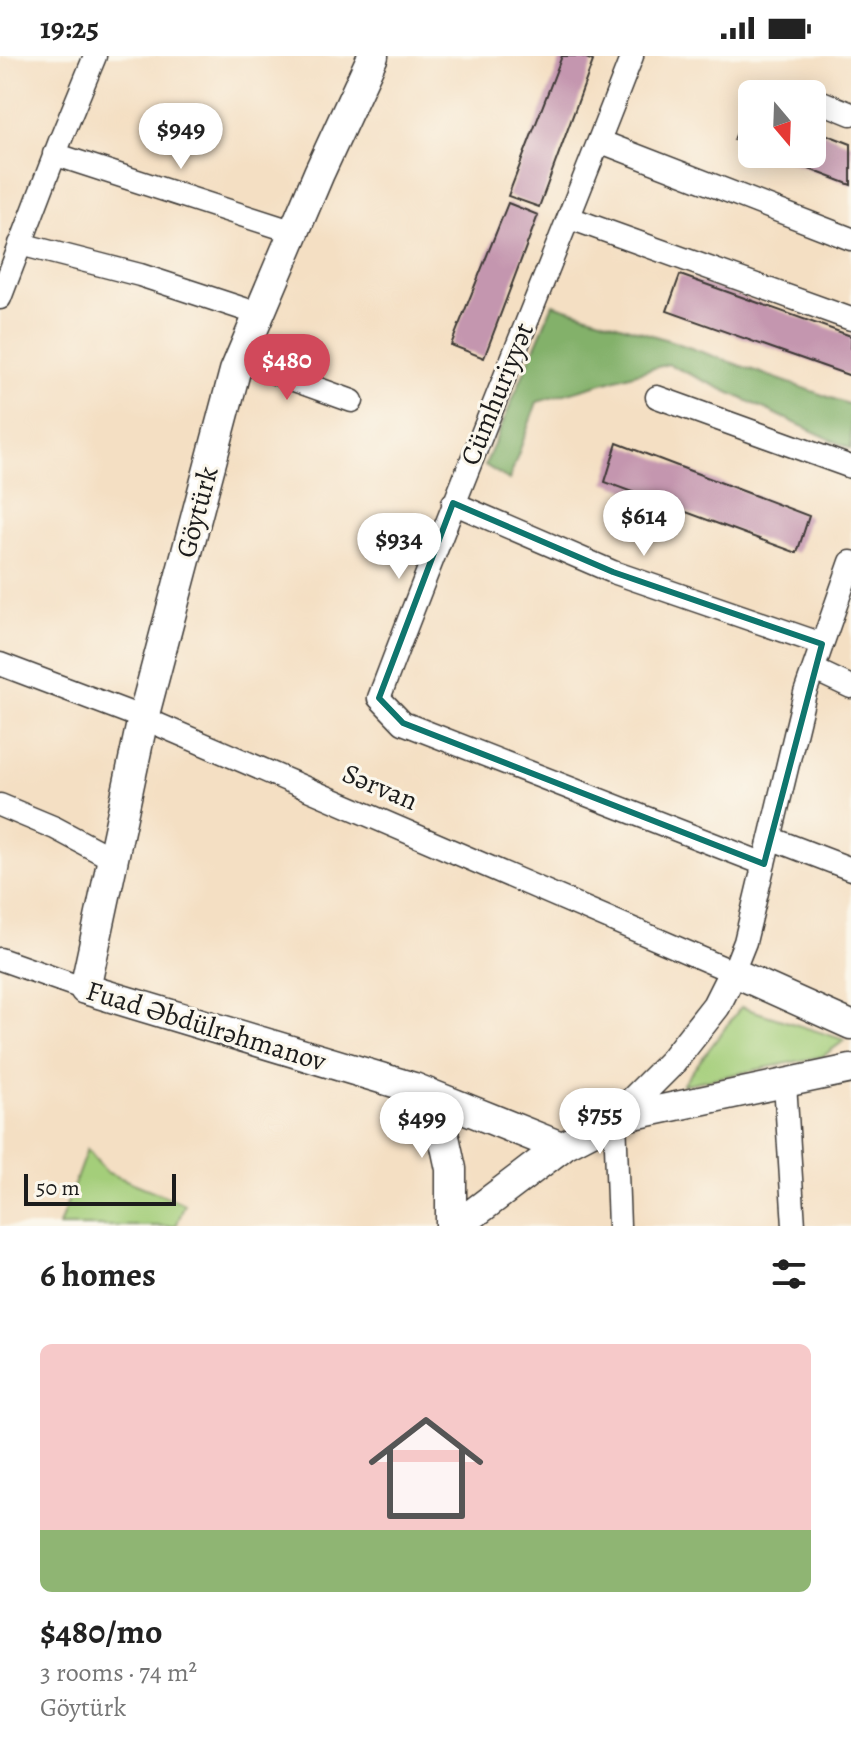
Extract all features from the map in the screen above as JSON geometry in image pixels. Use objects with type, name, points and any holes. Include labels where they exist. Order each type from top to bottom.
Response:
[{"type":"main road","name":"Göytürk","points":[[85,989],[143,718],[239,360],[373,56]]},
{"type":"main road","name":"Fuad Əbdülrəhmanov","points":[[85,989],[414,1088],[561,1147]]},
{"type":"main road","points":[[414,1088],[443,1132],[451,1169],[451,1226]]},
{"type":"main road","points":[[457,1226],[561,1147]]},
{"type":"street","points":[[0,298],[95,56]]},
{"type":"street","name":"Cümhuriyyət","points":[[632,56],[570,218],[453,503],[379,698],[403,723],[764,864]]},
{"type":"street","points":[[826,104],[851,114]]},
{"type":"street","points":[[599,141],[851,239]]},
{"type":"street","points":[[54,154],[294,232]]},
{"type":"street","points":[[570,218],[851,319]]},
{"type":"street","points":[[20,244],[140,275],[259,314]]},
{"type":"street","points":[[239,360],[352,401]]},
{"type":"street","points":[[657,397],[851,467]]},
{"type":"street","points":[[453,503],[613,572],[822,644]]},
{"type":"street","points":[[619,1226],[615,1119],[672,1062],[716,1006],[733,972],[745,942],[805,693],[849,576]]},
{"type":"street","name":"Sərvan","points":[[0,664],[143,718],[733,972]]},
{"type":"street","points":[[815,670],[851,687]]},
{"type":"street","points":[[0,805],[55,828],[113,859]]},
{"type":"street","points":[[770,838],[851,869]]},
{"type":"street","name":"Fuad Əbdülrəhmanov","points":[[0,959],[85,989]]},
{"type":"street","points":[[733,972],[851,1025]]},
{"type":"street","points":[[561,1147],[615,1119],[851,1069]]},
{"type":"street","points":[[785,1083],[794,1226]]},
{"type":"highlighted area","points":[[453,503],[613,572],[822,644],[764,864],[403,723],[379,698]]},
{"type":"green space","points":[[553,304],[671,341],[851,405],[851,449],[668,364],[537,402],[509,480],[485,465]]},
{"type":"green space","points":[[741,1007],[845,1040],[823,1056],[682,1085]]},
{"type":"green space","points":[[87,1149],[106,1172],[185,1204],[176,1226],[59,1226]]},
{"type":"building","points":[[562,56],[582,56],[593,61],[539,207],[508,196]]},
{"type":"building","points":[[826,134],[851,144],[851,185],[807,168],[826,168]]},
{"type":"building","points":[[508,203],[538,215],[484,358],[451,345]]},
{"type":"building","points":[[680,275],[851,336],[851,376],[667,311]]},
{"type":"building","points":[[617,443],[809,516],[797,553],[605,482]]}]
